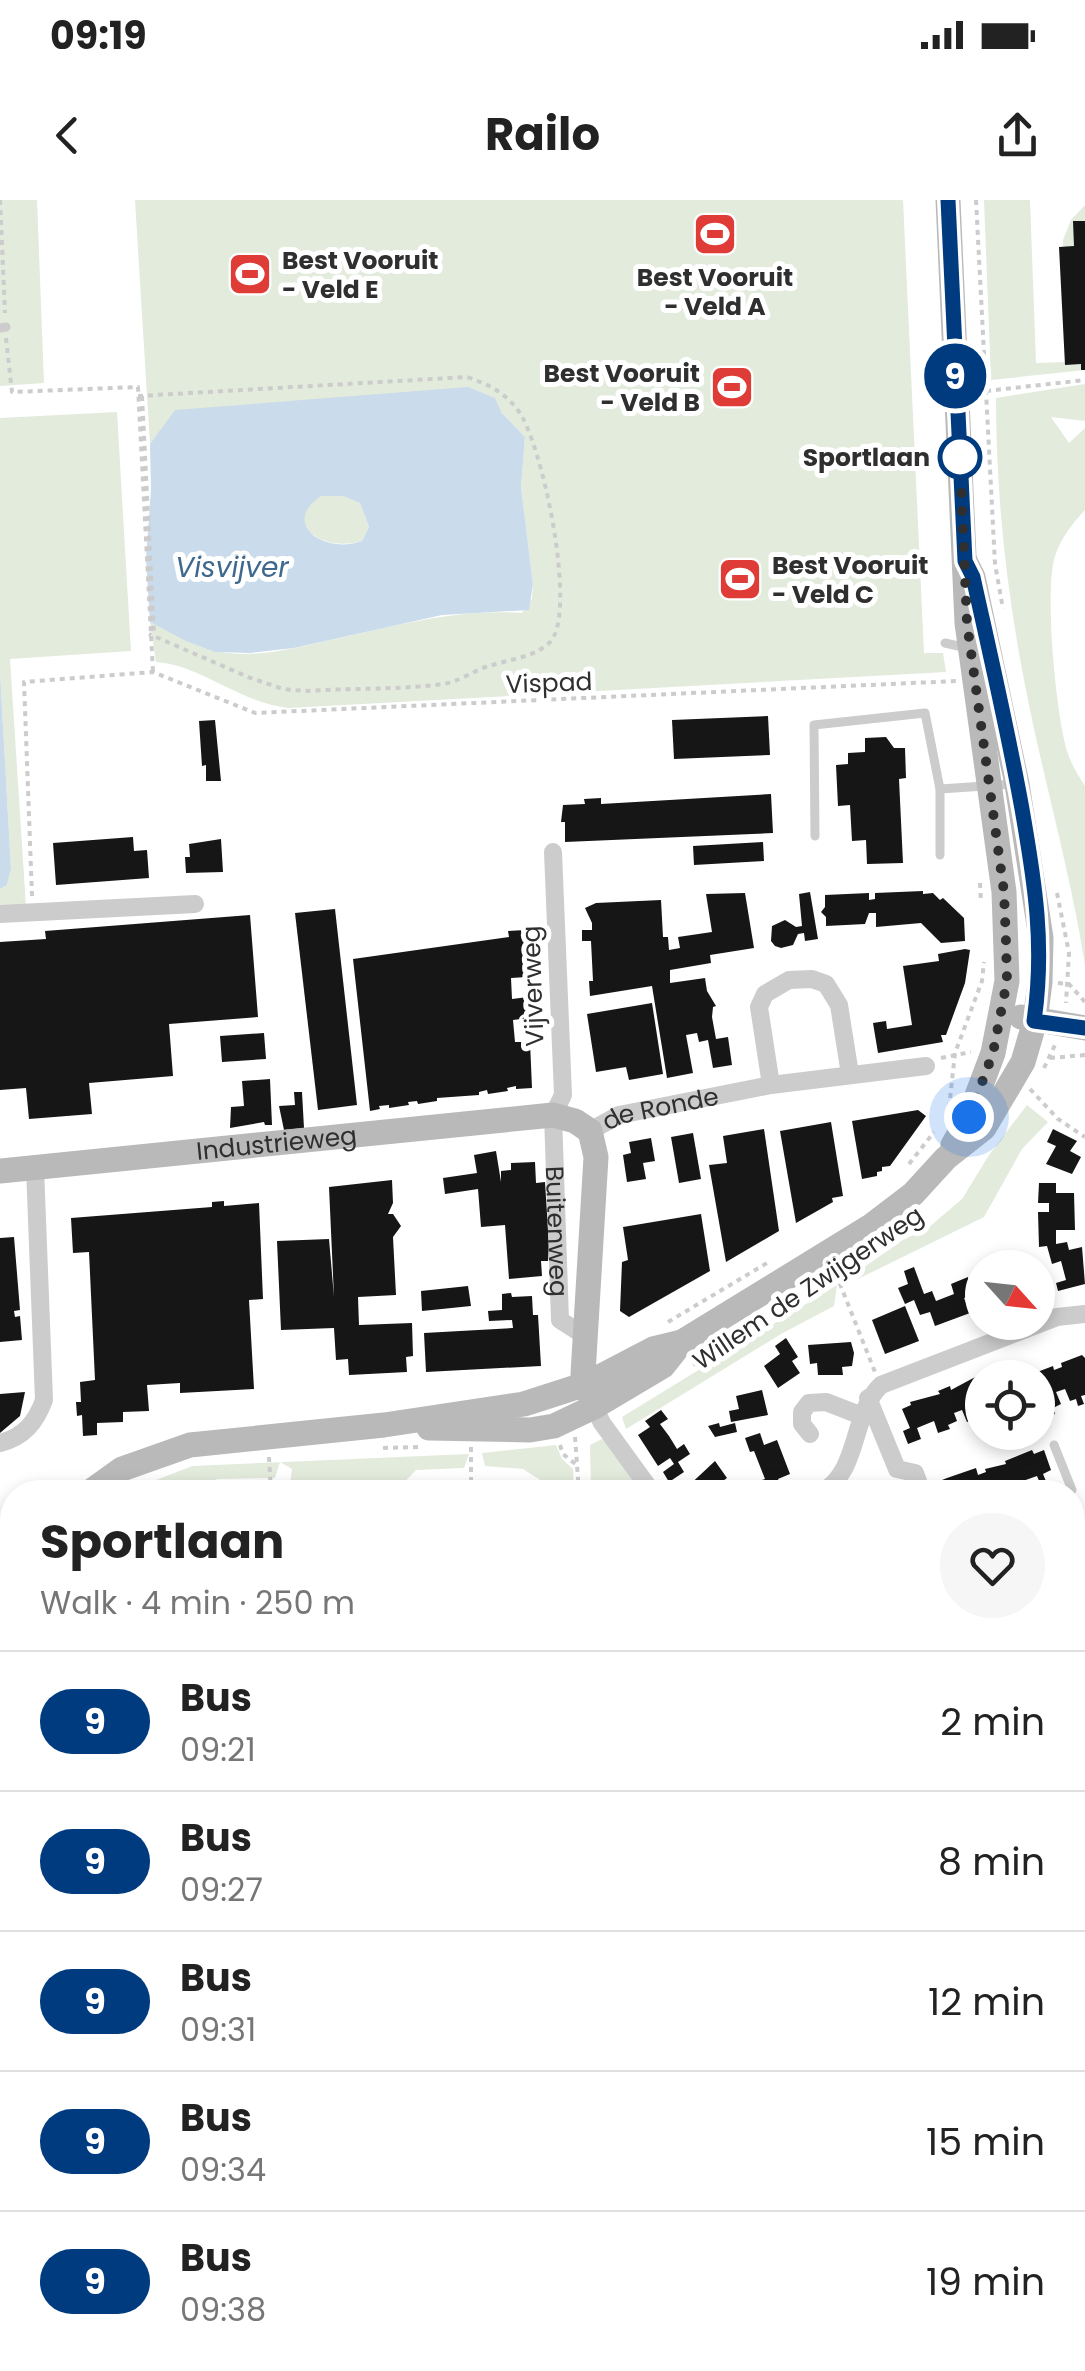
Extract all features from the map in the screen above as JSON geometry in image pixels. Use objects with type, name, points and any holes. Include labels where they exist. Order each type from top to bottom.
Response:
[{"type":"main road","name":"Willem de Zwijgerweg","points":[[946,1158],[969,1117],[987,1069],[1007,981],[1004,892],[989,786],[958,646],[965,561],[948,200]]},
{"type":"main road","name":"Willem de Zwijgerweg","points":[[107,1480],[122,1469],[190,1445],[384,1425],[590,1395],[653,1349],[682,1342],[871,1226],[913,1194],[946,1158],[984,1128],[1022,1062],[1040,982],[1041,938],[1017,784],[973,577],[965,561]]},
{"type":"main road","points":[[1001,1012],[1074,1027]]},
{"type":"main road","name":"de Ronde","points":[[553,1115],[575,1121],[590,1131]]},
{"type":"main road","name":"Industrieweg","points":[[0,1171],[553,1115]]},
{"type":"main road","name":"Buitenweg","points":[[590,1131],[596,1157],[582,1374],[590,1395]]},
{"type":"street","name":"Vijverweg","points":[[553,852],[563,1095],[553,1115]]},
{"type":"street","points":[[0,914],[195,904]]},
{"type":"street","points":[[772,1085],[759,1007],[766,994],[789,980],[812,979],[826,984],[838,1005],[850,1074]]},
{"type":"street","name":"de Ronde","points":[[590,1131],[619,1114],[772,1085],[926,1066]]},
{"type":"street","name":"Buitenweg","points":[[553,1115],[560,1320],[585,1336]]},
{"type":"street","points":[[0,1443],[14,1440],[37,1420],[44,1400],[35,1168]]},
{"type":"street","points":[[810,1434],[802,1424],[802,1412],[809,1403],[870,1400],[1057,1317],[1085,1314]]},
{"type":"street","points":[[590,1395],[644,1480]]},
{"type":"street","points":[[836,1480],[842,1475],[870,1400]]},
{"type":"street","points":[[870,1400],[897,1469],[914,1473],[917,1480]]},
{"type":"lane","points":[[815,836],[814,724],[924,714],[940,789],[940,855]]},
{"type":"lane","points":[[940,789],[1017,784]]},
{"type":"lane","points":[[1055,1447],[1068,1480]]},
{"type":"path","points":[[0,200],[3,328],[12,392],[138,387],[152,672]]},
{"type":"path","points":[[976,200],[995,564],[1005,618]]},
{"type":"path","points":[[140,396],[467,377],[494,387],[520,411],[545,476],[556,545],[560,620],[554,639],[539,652],[472,671],[447,684],[283,689],[151,634]]},
{"type":"path","points":[[986,391],[1085,380]]},
{"type":"path","name":"Vispad","points":[[32,912],[24,682],[152,672],[256,713],[954,681]]},
{"type":"path","points":[[1042,1070],[1074,1027],[1068,953],[1055,882]]},
{"type":"path","points":[[1050,1058],[1085,1055]]},
{"type":"path","points":[[1024,1098],[1036,1080]]},
{"type":"path","points":[[1030,1089],[1058,1118],[1085,1138]]},
{"type":"path","name":"Willem de Zwijgerweg","points":[[830,1277],[836,1273],[870,1400]]},
{"type":"path","name":"Willem de Zwijgerweg","points":[[683,1371],[797,1298]]},
{"type":"path","points":[[575,1435],[578,1480]]},
{"type":"path","points":[[558,1440],[563,1454],[578,1466]]},
{"type":"path","points":[[463,1445],[471,1445],[472,1480]]},
{"type":"path","points":[[366,1449],[424,1446]]},
{"type":"path","points":[[269,1452],[270,1480]]},
{"type":"shaded area","points":[[0,200],[37,200],[44,383],[0,386]]},
{"type":"shaded area","points":[[135,200],[903,200],[924,653],[943,653],[946,672],[289,708],[254,699],[189,670],[156,662],[150,622],[207,649],[265,653],[448,616],[522,613],[532,599],[533,584],[521,487],[525,437],[501,412],[157,435],[150,444]]},
{"type":"shaded area","points":[[984,200],[1030,200],[1036,363],[1067,362],[1063,240],[1071,220],[1085,205],[1085,370],[991,380]]},
{"type":"shaded area","points":[[1085,384],[1085,421],[1051,417],[1069,443],[1085,428],[1085,510],[1057,549],[1051,596],[1055,682],[1063,734],[1085,786],[1085,965],[1012,610],[1000,504],[996,398]]},
{"type":"shaded area","points":[[117,412],[131,651],[10,659],[26,907],[0,911],[0,889],[7,885],[11,869],[0,672],[0,418]]},
{"type":"shaded area","points":[[320,496],[343,496],[360,503],[369,527],[362,541],[334,543],[312,534],[304,517]]},
{"type":"shaded area","points":[[1027,1105],[1048,1122],[1022,1149],[984,1217],[858,1279],[854,1274],[903,1240],[928,1228],[962,1199]]},
{"type":"shaded area","points":[[837,1285],[834,1306],[626,1429],[622,1417]]},
{"type":"shaded area","points":[[602,1439],[634,1480],[591,1480],[590,1445]]},
{"type":"shaded area","points":[[556,1445],[562,1459],[573,1469],[573,1480],[540,1480],[523,1469],[485,1466],[482,1453]]},
{"type":"shaded area","points":[[469,1454],[464,1468],[416,1470],[406,1480],[291,1480],[292,1469],[280,1462]]},
{"type":"shaded area","points":[[280,1462],[275,1478],[156,1480],[192,1466]]},
{"type":"water","name":"Visvijver","points":[[468,387],[495,398],[501,412],[525,437],[521,487],[533,584],[529,610],[442,615],[294,648],[250,653],[215,652],[150,622],[146,559],[150,444],[175,410]],"holes":[[[321,496],[343,496],[360,503],[369,527],[362,541],[334,544],[312,534],[306,526],[309,506]]]},
{"type":"water","points":[[0,672],[11,869],[7,885],[0,889]]},
{"type":"building","points":[[1073,221],[1085,221],[1085,370],[1081,370],[1081,364],[1065,365],[1059,247],[1074,246]]},
{"type":"building","points":[[768,716],[770,755],[674,759],[672,720]]},
{"type":"building","points":[[215,720],[221,781],[206,781],[199,721]]},
{"type":"building","points":[[886,737],[894,748],[905,748],[906,778],[899,779],[903,863],[867,864],[866,840],[852,841],[850,805],[838,806],[836,765],[848,764],[848,753],[865,752],[865,738]]},
{"type":"building","points":[[771,794],[773,833],[565,842],[565,822],[561,822],[563,805],[585,804],[584,799],[601,798],[601,804]]},
{"type":"building","points":[[133,837],[134,851],[147,850],[149,878],[56,885],[53,843]]},
{"type":"building","points":[[221,839],[223,872],[186,873],[189,844]]},
{"type":"building","points":[[763,842],[764,861],[694,865],[693,846]]},
{"type":"building","points":[[923,891],[943,898],[964,918],[965,941],[941,943],[921,923],[876,927],[876,913],[869,913],[865,924],[826,926],[826,917],[821,912],[825,895],[869,893],[869,900],[875,899],[875,893]]},
{"type":"building","points":[[810,892],[818,939],[805,941],[804,933],[798,934],[793,945],[775,946],[771,941],[772,926],[785,920],[802,926],[799,894]]},
{"type":"building","points":[[745,893],[754,948],[710,955],[711,963],[670,970],[670,983],[705,978],[716,1006],[712,1017],[716,1039],[728,1037],[732,1065],[713,1068],[708,1040],[699,1042],[697,1033],[686,1035],[693,1073],[667,1078],[652,986],[590,996],[591,941],[582,941],[582,930],[592,930],[592,923],[585,908],[596,903],[661,900],[663,937],[668,937],[669,950],[680,948],[678,937],[712,932],[706,894]]},
{"type":"building","points":[[335,909],[357,1105],[318,1110],[295,913]]},
{"type":"building","points":[[250,915],[258,1017],[169,1024],[173,1076],[89,1083],[92,1114],[29,1119],[26,1088],[0,1090],[0,942],[46,939],[45,931]]},
{"type":"building","points":[[525,930],[527,977],[511,978],[512,999],[528,997],[529,1018],[513,1020],[515,1042],[530,1042],[532,1088],[516,1086],[488,1094],[487,1090],[479,1095],[408,1102],[409,1105],[389,1108],[379,1106],[380,1109],[370,1111],[353,959],[509,937],[508,931]]},
{"type":"building","points":[[970,950],[965,983],[946,1035],[941,1035],[943,1042],[878,1053],[873,1023],[886,1021],[887,1029],[912,1025],[903,966],[939,961],[938,954]]},
{"type":"building","points":[[652,1003],[663,1074],[629,1080],[626,1067],[596,1072],[587,1014]]},
{"type":"building","points":[[264,1033],[266,1059],[222,1062],[220,1036]]},
{"type":"building","points":[[270,1079],[272,1125],[264,1122],[230,1128],[231,1107],[244,1106],[242,1081]]},
{"type":"building","points":[[294,1092],[302,1092],[304,1128],[284,1130],[279,1106],[295,1105]]},
{"type":"building","points":[[918,1110],[926,1116],[890,1166],[882,1167],[877,1176],[862,1179],[852,1121]]},
{"type":"building","points":[[831,1122],[843,1196],[832,1198],[833,1202],[796,1223],[780,1131]]},
{"type":"building","points":[[764,1129],[779,1231],[726,1262],[709,1165],[727,1163],[723,1136]]},
{"type":"building","points":[[1053,1129],[1077,1141],[1070,1151],[1081,1157],[1072,1174],[1046,1164],[1056,1146],[1047,1142]]},
{"type":"building","points":[[693,1133],[701,1179],[679,1183],[671,1137]]},
{"type":"building","points":[[651,1138],[655,1161],[643,1163],[646,1179],[627,1182],[623,1155],[631,1153],[629,1142]]},
{"type":"building","points":[[496,1151],[501,1182],[501,1171],[511,1170],[511,1163],[535,1162],[536,1183],[545,1182],[549,1245],[548,1261],[541,1261],[542,1276],[509,1279],[505,1225],[481,1227],[478,1189],[445,1194],[443,1178],[477,1173],[474,1155]]},
{"type":"building","points":[[392,1180],[393,1203],[388,1214],[393,1214],[401,1226],[393,1237],[396,1295],[358,1297],[359,1325],[412,1323],[413,1356],[406,1357],[407,1372],[349,1375],[348,1359],[336,1360],[334,1328],[281,1330],[277,1241],[329,1239],[334,1297],[329,1187]]},
{"type":"building","points":[[1039,1183],[1056,1183],[1056,1193],[1074,1193],[1075,1230],[1056,1230],[1056,1244],[1067,1242],[1069,1250],[1082,1247],[1085,1284],[1058,1291],[1056,1283],[1066,1280],[1061,1261],[1055,1263],[1055,1250],[1039,1247],[1038,1212],[1049,1212],[1049,1203],[1038,1203]]},
{"type":"building","points":[[224,1201],[224,1206],[259,1203],[263,1299],[249,1300],[254,1389],[180,1393],[180,1383],[147,1385],[149,1411],[123,1412],[123,1422],[97,1423],[97,1435],[83,1436],[82,1415],[77,1416],[76,1402],[81,1402],[80,1382],[95,1380],[89,1252],[73,1253],[71,1218],[212,1207],[212,1202]]},
{"type":"building","points":[[701,1214],[710,1271],[629,1317],[620,1311],[622,1262],[628,1260],[623,1227]]},
{"type":"building","points":[[14,1237],[20,1310],[14,1311],[15,1317],[20,1316],[22,1340],[0,1342],[0,1238]]},
{"type":"building","points":[[914,1267],[924,1294],[932,1291],[936,1301],[954,1294],[951,1284],[965,1278],[965,1315],[935,1326],[930,1312],[920,1315],[914,1300],[905,1304],[898,1288],[908,1284],[904,1271]]},
{"type":"building","points":[[468,1286],[471,1306],[422,1311],[421,1291]]},
{"type":"building","points":[[511,1293],[512,1297],[532,1296],[533,1315],[538,1315],[541,1366],[426,1372],[424,1333],[513,1328],[512,1320],[489,1321],[488,1311],[502,1310],[502,1294]]},
{"type":"building","points":[[905,1306],[919,1341],[885,1354],[872,1320]]},
{"type":"building","points":[[786,1338],[798,1357],[792,1361],[800,1373],[778,1388],[764,1366],[780,1354],[775,1346]]},
{"type":"building","points":[[851,1342],[852,1366],[842,1367],[843,1375],[818,1375],[817,1363],[810,1364],[808,1345]]},
{"type":"building","points":[[1082,1355],[1085,1358],[1085,1395],[1081,1396],[1084,1404],[1078,1406],[1076,1399],[1070,1401],[1065,1389],[1056,1392],[1061,1404],[1055,1407],[1055,1370],[1062,1367],[1061,1363]]},
{"type":"building","points":[[965,1382],[965,1417],[962,1410],[954,1413],[957,1421],[948,1425],[950,1429],[938,1433],[934,1421],[917,1428],[921,1439],[908,1444],[903,1431],[910,1428],[902,1409],[950,1386],[951,1390]]},
{"type":"building","points":[[762,1390],[768,1415],[731,1422],[729,1411],[739,1409],[736,1396]]},
{"type":"building","points":[[25,1392],[20,1416],[0,1433],[0,1394]]},
{"type":"building","points":[[661,1410],[668,1419],[660,1424],[677,1449],[684,1444],[690,1454],[678,1462],[684,1472],[672,1480],[663,1472],[674,1464],[670,1458],[658,1466],[638,1435],[650,1427],[645,1421]]},
{"type":"building","points":[[719,1423],[720,1427],[735,1423],[737,1432],[715,1437],[708,1426]]},
{"type":"building","points":[[760,1433],[764,1445],[777,1440],[790,1474],[778,1480],[762,1480],[765,1479],[754,1451],[750,1452],[745,1438]]},
{"type":"building","points":[[1032,1450],[1034,1454],[1044,1450],[1051,1470],[1043,1474],[1046,1480],[1037,1476],[1026,1480],[942,1480],[976,1468],[978,1475],[985,1469],[1006,1464],[1005,1461]]},
{"type":"building","points":[[715,1461],[727,1478],[724,1480],[695,1480]]},
{"type":"bus line","name":"9","points":[[948,200],[965,561],[973,577],[1001,701],[1035,886],[1041,938],[1034,1021],[1085,1028]]},
{"type":"place","name":"Best Vooruit - Veld A","points":[[715,234]]},
{"type":"place","name":"Best Vooruit - Veld E","points":[[250,274]]},
{"type":"place","name":"Best Vooruit - Veld B","points":[[732,387]]},
{"type":"place","name":"Sportlaan","points":[[960,457]]},
{"type":"place","name":"Best Vooruit - Veld C","points":[[740,579]]},
{"type":"route","points":[[960,457],[967,623],[1004,892],[1007,981],[993,1053],[969,1117]]}]
